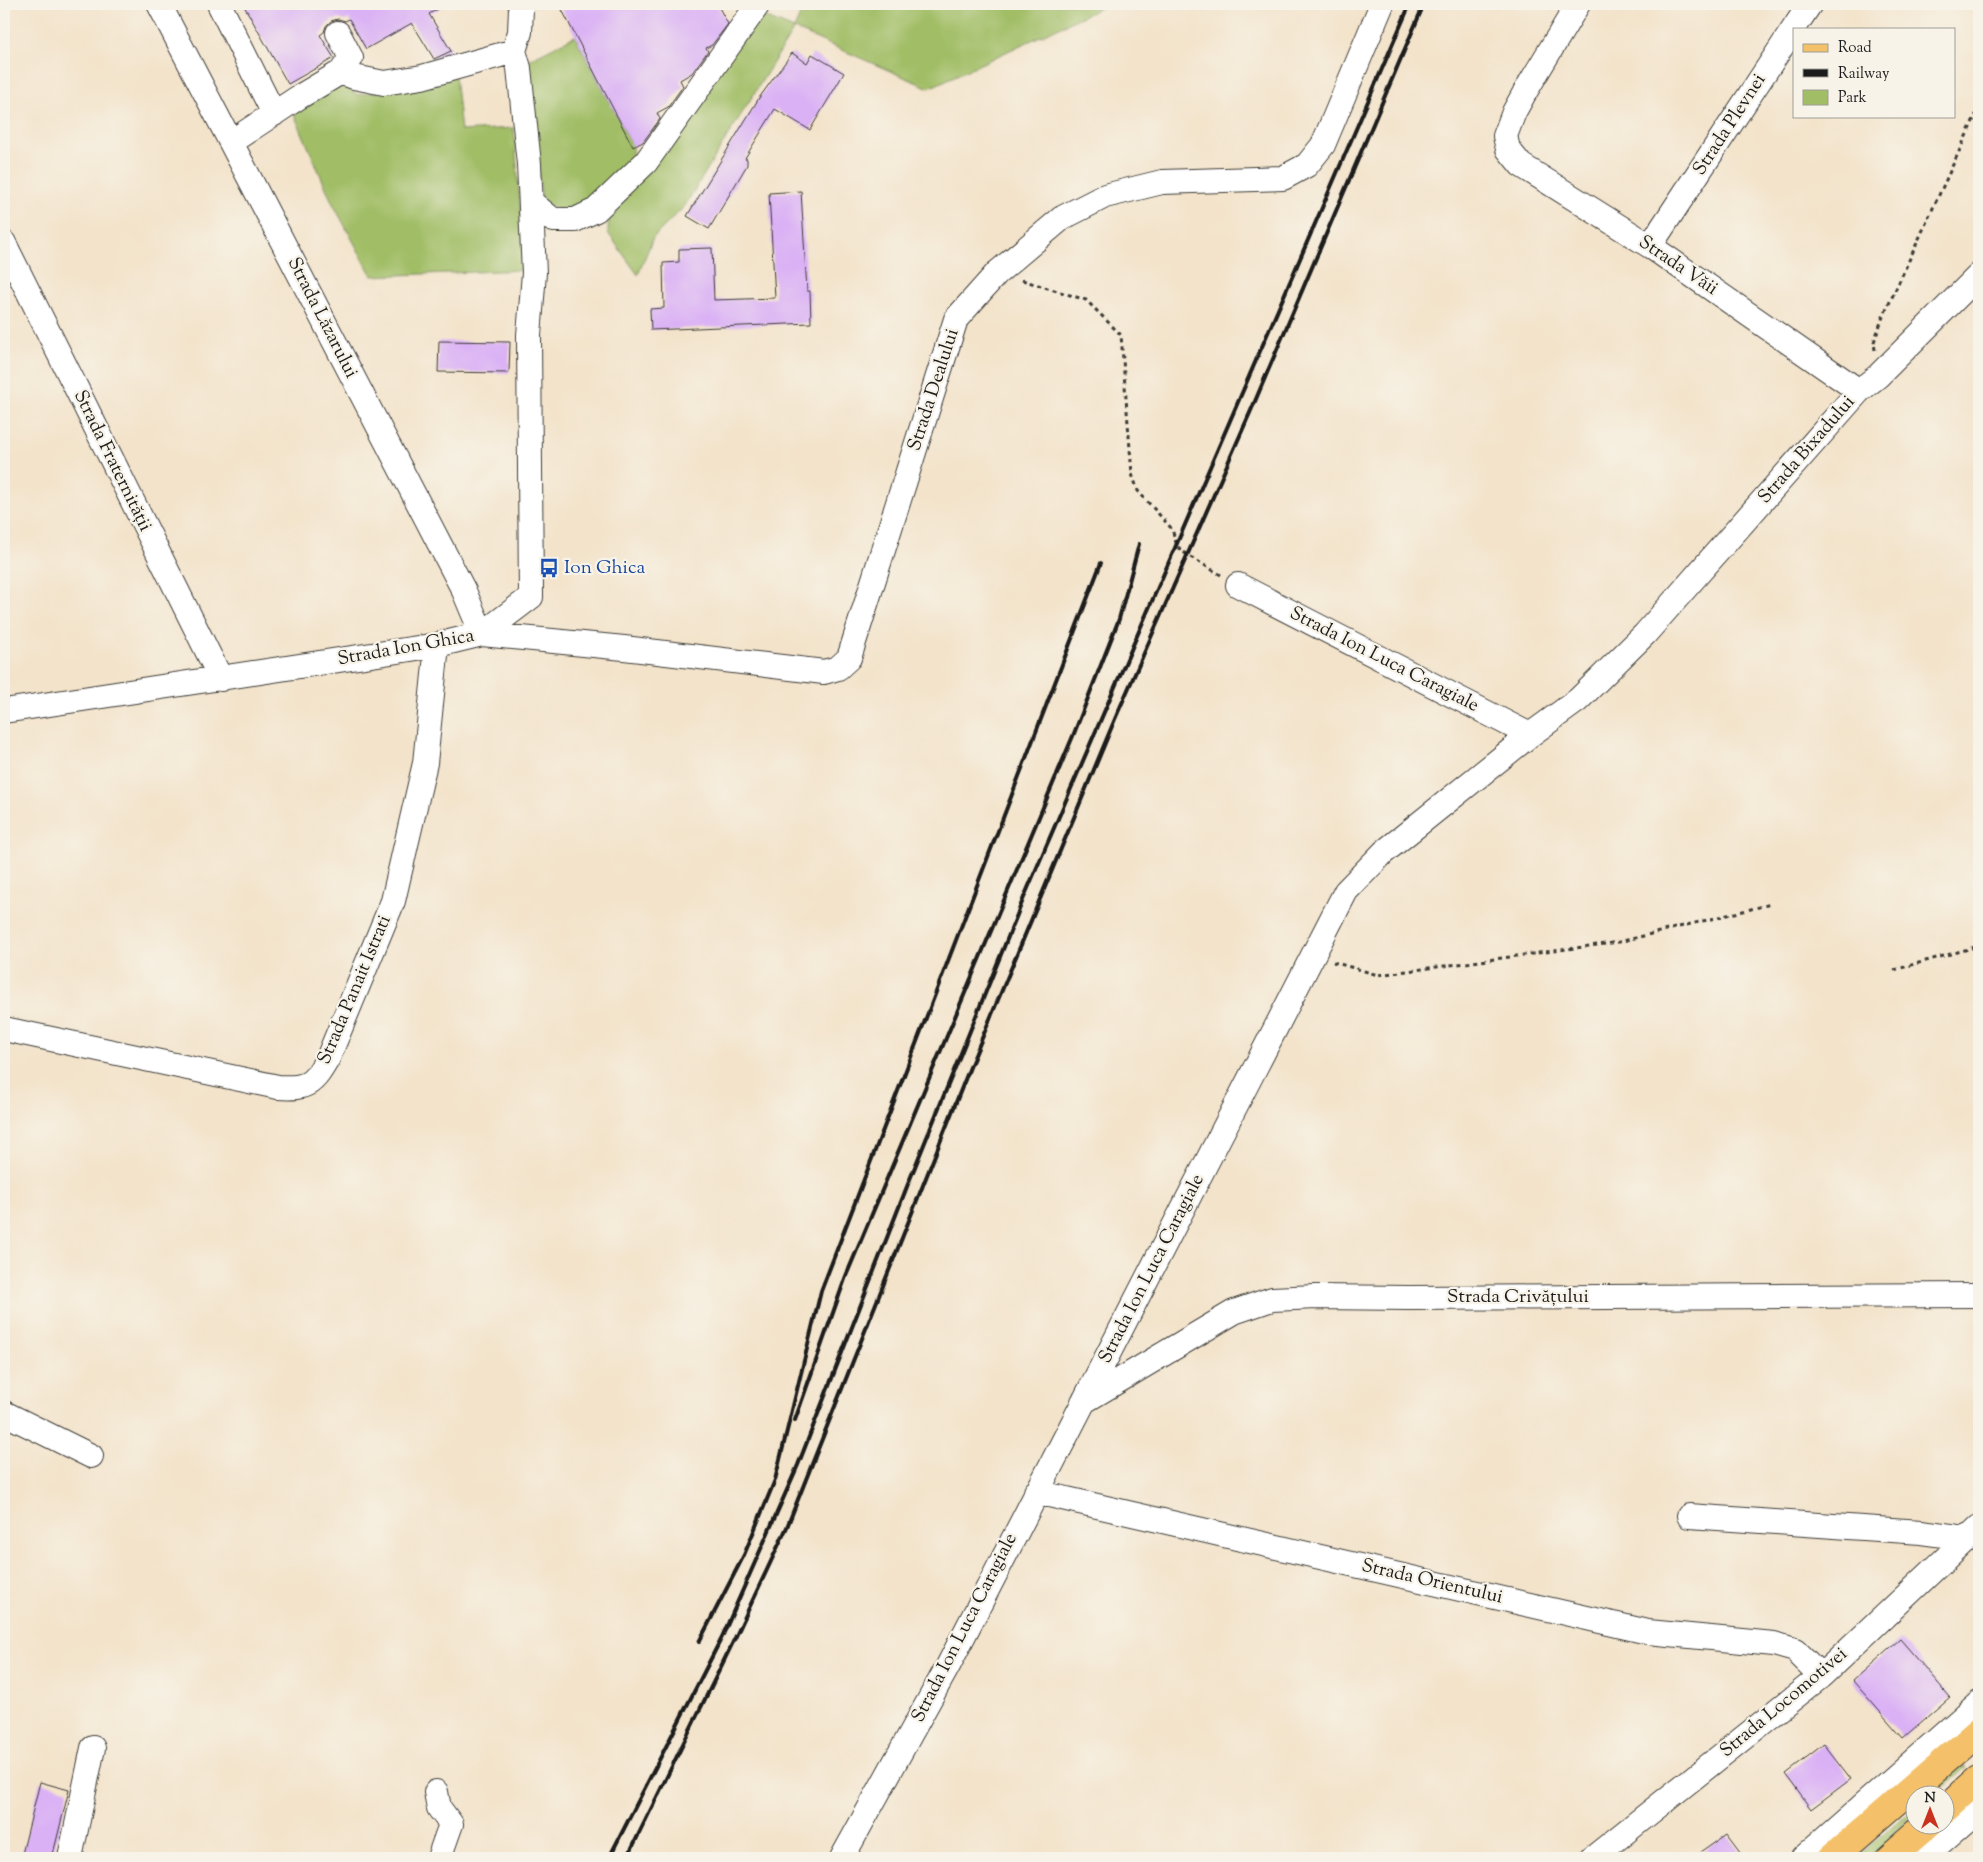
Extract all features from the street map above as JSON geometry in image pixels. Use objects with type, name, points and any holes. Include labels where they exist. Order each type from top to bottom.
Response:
[{"type":"main road","points":[[1832,1858],[1970,1738]]},
{"type":"main road","points":[[1956,1800],[1979,1779]]},
{"type":"main road","points":[[1889,1858],[1917,1834]]},
{"type":"street","name":"Strada Lăzarului","points":[[159,4],[464,591],[482,634]]},
{"type":"street","points":[[219,4],[274,114]]},
{"type":"street","points":[[482,634],[531,596],[528,335],[534,273],[529,164],[519,68],[514,51],[520,32],[520,4]]},
{"type":"street","name":"Strada Dealului","points":[[838,668],[849,658],[956,319],[997,272],[1062,218],[1105,196],[1162,182],[1283,178],[1307,165],[1323,145],[1382,4]]},
{"type":"street","name":"Strada Văii","points":[[1578,4],[1514,112],[1505,136],[1508,149],[1522,165],[1650,246],[1859,391]]},
{"type":"street","name":"Strada Plevnei","points":[[1794,28],[1810,4]]},
{"type":"street","points":[[531,202],[553,220],[575,220],[596,210],[646,162],[757,6]]},
{"type":"street","name":"Strada Plevnei","points":[[1650,246],[1793,30]]},
{"type":"street","points":[[231,142],[341,72],[350,58],[338,33]]},
{"type":"street","points":[[341,72],[354,77],[384,83],[422,77],[514,51]]},
{"type":"street","name":"Strada Fraternității","points":[[4,243],[220,679]]},
{"type":"street","name":"Strada Bixadului","points":[[1645,634],[1859,391],[1878,376],[1979,275]]},
{"type":"street","name":"Strada Ion Luca Caragiale","points":[[1238,585],[1530,735]]},
{"type":"street","name":"Strada Ion Ghica","points":[[4,711],[437,645],[482,634],[624,648],[824,672],[838,668]]},
{"type":"street","name":"Strada Ion Luca Caragiale","points":[[842,1858],[948,1666],[1346,891],[1384,852],[1530,735],[1578,700],[1645,634]]},
{"type":"street","name":"Strada Panait Istrati","points":[[4,1029],[278,1087],[297,1088],[310,1083],[320,1072],[328,1058],[393,901],[425,763],[437,645]]},
{"type":"street","name":"Strada Crivățului","points":[[1083,1402],[1234,1312],[1272,1299],[1316,1297],[1979,1295]]},
{"type":"street","points":[[4,1413],[91,1456]]},
{"type":"street","name":"Strada Orientului","points":[[1036,1492],[1648,1632],[1774,1644],[1794,1650],[1821,1676]]},
{"type":"street","name":"Strada Locomotivei","points":[[1689,1516],[1921,1532],[1973,1533]]},
{"type":"street","name":"Strada Locomotivei","points":[[1593,1858],[1821,1676],[1973,1533]]},
{"type":"street","points":[[1803,1858],[1970,1738],[1979,1703]]},
{"type":"street","points":[[70,1858],[93,1748]]},
{"type":"street","points":[[436,1792],[439,1808],[451,1824],[439,1858]]},
{"type":"street","points":[[1923,1858],[1979,1809]]},
{"type":"path","points":[[1878,376],[1874,342],[1882,319],[1979,108]]},
{"type":"path","points":[[997,272],[1086,300],[1121,335],[1132,474],[1138,491],[1172,529],[1177,546],[1187,555],[1238,585]]},
{"type":"path","points":[[1312,957],[1378,975],[1619,942],[1771,904]]},
{"type":"path","points":[[1894,970],[1979,946]]},
{"type":"green space","points":[[805,4],[1109,4],[929,88],[794,29]]},
{"type":"green space","points":[[760,15],[794,29],[684,207],[653,238],[638,275],[608,233],[609,207]]},
{"type":"green space","points":[[575,36],[633,147],[632,165],[588,207],[560,211],[542,201],[526,61]]},
{"type":"green space","points":[[455,76],[461,131],[514,128],[525,270],[372,276],[332,202],[294,114],[342,85],[358,95]]},
{"type":"green space","points":[[1961,1766],[1965,1766],[1965,1769],[1948,1784],[1940,1784]]},
{"type":"green space","points":[[1906,1814],[1906,1821],[1894,1832],[1874,1858],[1856,1858]]},
{"type":"building","points":[[243,4],[447,4],[429,14],[451,51],[434,59],[412,23],[366,49],[349,19],[345,21],[338,19],[331,21],[320,35],[334,58],[288,84]]},
{"type":"building","points":[[559,4],[717,4],[728,24],[712,45],[706,48],[708,51],[692,73],[680,80],[683,86],[668,107],[657,113],[660,119],[643,142],[633,147]]},
{"type":"building","points":[[792,53],[807,63],[812,54],[844,73],[810,130],[775,109],[745,158],[747,159],[747,165],[709,229],[687,216],[759,98]]},
{"type":"building","points":[[801,191],[807,291],[810,291],[811,323],[651,330],[650,309],[664,308],[663,263],[679,262],[679,249],[712,248],[714,300],[775,298],[769,193]]},
{"type":"building","points":[[439,341],[510,342],[509,373],[438,372]]},
{"type":"building","points":[[1900,1639],[1950,1697],[1903,1738],[1853,1681]]},
{"type":"building","points":[[1824,1744],[1851,1779],[1811,1809],[1785,1774]]},
{"type":"building","points":[[40,1782],[69,1790],[52,1858],[21,1858]]},
{"type":"building","points":[[1727,1834],[1745,1858],[1693,1858]]},
{"type":"railway","points":[[609,1858],[722,1637],[798,1465],[908,1184],[1025,895],[1410,4]]},
{"type":"railway","points":[[627,1858],[787,1527],[970,1067],[1115,719],[1253,406],[1424,4]]},
{"type":"railway","points":[[795,1420],[846,1276],[1073,736],[1119,619],[1139,544]]},
{"type":"railway","points":[[699,1642],[744,1555],[775,1480],[821,1291],[1101,563]]},
{"type":"place","name":"Ion Ghica","points":[[549,568]]}]
